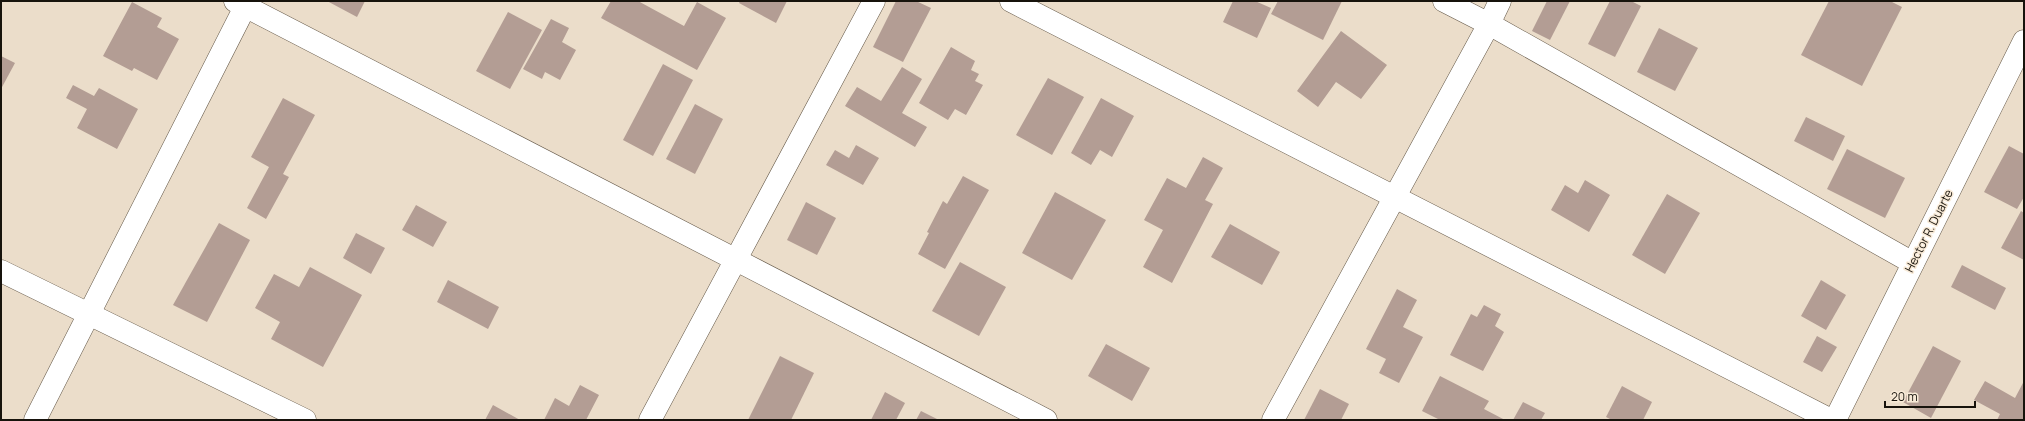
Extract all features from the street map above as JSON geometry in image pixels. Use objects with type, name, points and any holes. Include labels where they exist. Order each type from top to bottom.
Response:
[{"type":"street","points":[[650,420],[874,1]]},
{"type":"street","points":[[1011,1],[1830,420]]},
{"type":"street","points":[[1444,1],[1489,24],[1913,263]]},
{"type":"street","points":[[1273,420],[1489,24],[1500,1]]},
{"type":"street","points":[[35,420],[243,3],[1046,420]]},
{"type":"street","name":"Hector R. Duarte","points":[[1835,420],[2024,41]]},
{"type":"street","points":[[1,271],[305,420]]},
{"type":"building","points":[[327,1],[365,1],[357,17]]},
{"type":"building","points":[[611,1],[638,1],[684,26],[697,2],[726,18],[697,70],[601,18]]},
{"type":"building","points":[[740,1],[787,1],[776,23],[739,3]]},
{"type":"building","points":[[896,1],[916,1],[931,8],[903,62],[873,47]]},
{"type":"building","points":[[1233,1],[1255,1],[1271,8],[1257,38],[1223,22]]},
{"type":"building","points":[[1278,1],[1342,1],[1323,40],[1271,14]]},
{"type":"building","points":[[1547,1],[1570,1],[1550,40],[1532,31]]},
{"type":"building","points":[[1610,1],[1631,1],[1641,6],[1615,57],[1588,44]]},
{"type":"building","points":[[1829,1],[1890,1],[1902,7],[1862,86],[1801,55]]},
{"type":"building","points":[[132,2],[162,18],[157,27],[179,39],[157,80],[134,68],[132,71],[103,56]]},
{"type":"building","points":[[508,12],[542,30],[510,89],[476,71]]},
{"type":"building","points":[[551,19],[569,28],[562,42],[576,50],[560,80],[545,72],[542,79],[523,69]]},
{"type":"building","points":[[1659,28],[1698,48],[1675,91],[1637,72]]},
{"type":"building","points":[[1341,31],[1387,65],[1361,99],[1336,82],[1318,107],[1297,91]]},
{"type":"building","points":[[951,47],[975,61],[971,70],[979,74],[975,81],[983,85],[966,115],[955,109],[948,120],[919,103]]},
{"type":"building","points":[[1,56],[15,63],[1,89]]},
{"type":"building","points":[[663,64],[693,80],[653,156],[623,140]]},
{"type":"building","points":[[902,67],[922,79],[902,113],[927,127],[915,147],[845,106],[857,87],[881,101]]},
{"type":"building","points":[[1048,78],[1084,97],[1052,155],[1016,135]]},
{"type":"building","points":[[73,85],[94,96],[99,88],[138,109],[117,149],[77,128],[87,109],[66,98]]},
{"type":"building","points":[[283,98],[315,115],[283,174],[289,177],[266,219],[247,208],[269,167],[251,157]]},
{"type":"building","points":[[1101,98],[1134,116],[1112,157],[1100,150],[1091,165],[1071,153]]},
{"type":"building","points":[[695,104],[723,119],[695,174],[666,159]]},
{"type":"building","points":[[1806,117],[1845,136],[1833,161],[1794,141]]},
{"type":"building","points":[[856,145],[879,158],[863,185],[826,165],[835,150],[849,158]]},
{"type":"building","points":[[2009,146],[2024,154],[2024,197],[2017,209],[1984,192]]},
{"type":"building","points":[[1847,149],[1905,178],[1885,218],[1827,189]]},
{"type":"building","points":[[1203,157],[1223,168],[1205,200],[1213,204],[1172,283],[1143,267],[1163,230],[1144,220],[1167,178],[1186,188]]},
{"type":"building","points":[[963,176],[989,190],[945,269],[918,254],[929,233],[927,232],[943,201],[947,204]]},
{"type":"building","points":[[1585,180],[1610,195],[1589,232],[1551,210],[1565,185],[1578,193]]},
{"type":"building","points":[[1055,192],[1106,220],[1072,280],[1022,253]]},
{"type":"building","points":[[1667,194],[1700,213],[1665,274],[1632,255]]},
{"type":"building","points":[[806,202],[836,218],[817,255],[787,240]]},
{"type":"building","points":[[416,205],[447,222],[433,247],[402,230]]},
{"type":"building","points":[[2021,211],[2024,213],[2024,260],[2001,248]]},
{"type":"building","points":[[219,223],[250,240],[207,322],[173,305]]},
{"type":"building","points":[[1230,224],[1280,252],[1262,285],[1211,257]]},
{"type":"building","points":[[356,233],[385,248],[371,274],[343,258]]},
{"type":"building","points":[[960,262],[1006,287],[979,336],[932,311]]},
{"type":"building","points":[[1962,265],[2006,288],[1995,310],[1951,287]]},
{"type":"building","points":[[310,267],[362,295],[323,367],[271,339],[280,322],[255,308],[274,274],[299,287]]},
{"type":"building","points":[[448,280],[499,307],[488,329],[437,302]]},
{"type":"building","points":[[1821,280],[1846,295],[1826,330],[1801,316]]},
{"type":"building","points":[[1397,289],[1417,300],[1403,327],[1423,337],[1399,383],[1379,373],[1386,359],[1366,349]]},
{"type":"building","points":[[1484,305],[1501,314],[1495,326],[1504,332],[1483,371],[1450,355],[1471,314],[1477,317]]},
{"type":"building","points":[[1817,336],[1837,347],[1822,372],[1803,362]]},
{"type":"building","points":[[1106,344],[1150,368],[1132,401],[1088,376]]},
{"type":"building","points":[[1933,346],[1961,361],[1931,418],[1903,402]]},
{"type":"building","points":[[780,356],[814,373],[791,420],[748,420]]},
{"type":"building","points":[[1440,376],[1489,401],[1484,409],[1505,420],[1440,420],[1422,411]]},
{"type":"building","points":[[1985,381],[2015,398],[2024,381],[2024,420],[1997,420],[2000,414],[1974,400]]},
{"type":"building","points":[[580,385],[599,395],[586,420],[544,420],[555,398],[569,406]]},
{"type":"building","points":[[1622,386],[1652,402],[1643,420],[1612,420],[1606,417]]},
{"type":"building","points":[[1320,389],[1349,404],[1341,420],[1304,420]]},
{"type":"building","points":[[885,392],[905,403],[896,420],[871,420]]},
{"type":"building","points":[[1523,402],[1545,413],[1541,420],[1513,420]]},
{"type":"building","points":[[493,405],[520,420],[485,420]]},
{"type":"building","points":[[921,411],[939,420],[916,420]]}]
